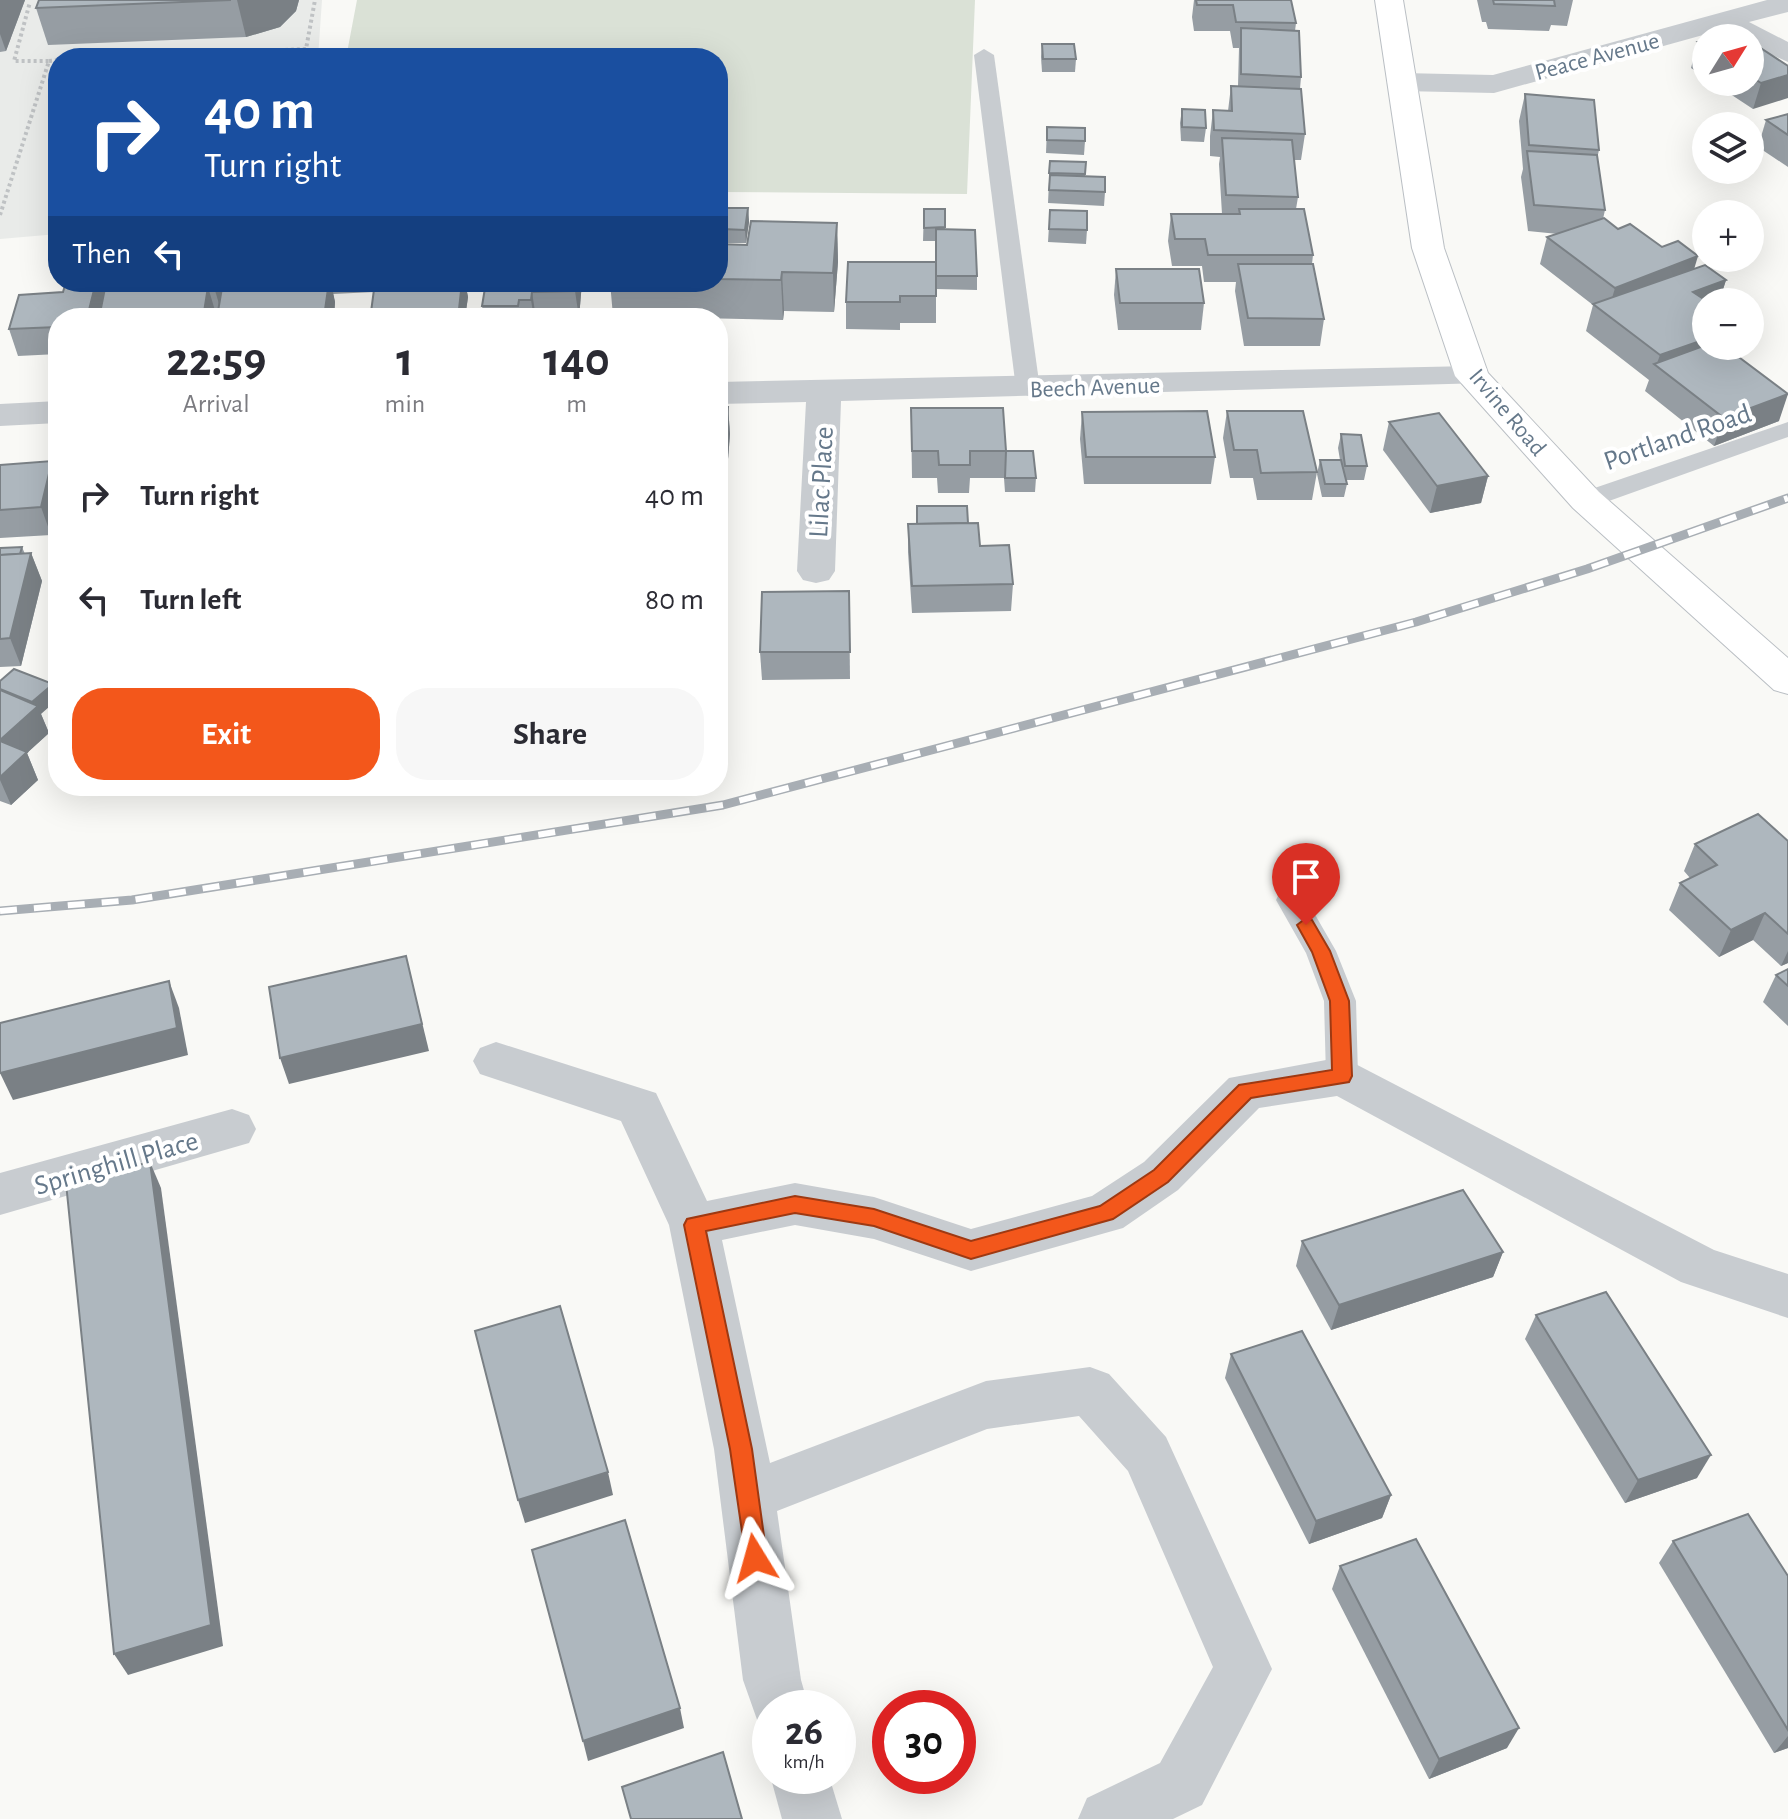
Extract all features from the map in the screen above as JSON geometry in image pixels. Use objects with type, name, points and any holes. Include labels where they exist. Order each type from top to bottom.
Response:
[{"type":"main road","name":"Irvine Road","points":[[1389,0],[1428,248],[1472,376],[1586,500],[1788,680]]},
{"type":"street","name":"Peace Avenue","points":[[1402,82],[1494,84],[1788,3]]},
{"type":"street","points":[[1724,21],[1788,53]]},
{"type":"street","name":"Beech Avenue","points":[[728,393],[1028,389],[1472,376]]},
{"type":"street","name":"Lilac Place","points":[[816,571],[824,393]]},
{"type":"street","points":[[0,415],[48,413]]},
{"type":"street","points":[[496,1061],[639,1107],[694,1225],[741,1449],[775,1690]]},
{"type":"street","points":[[694,1225],[795,1204],[874,1218],[971,1250],[1106,1213],[1161,1176],[1246,1091],[1342,1076],[1699,1267],[1788,1296]]},
{"type":"street","name":"Springhill Place","points":[[0,1194],[232,1129]]},
{"type":"street","points":[[747,1497],[986,1405],[1090,1391],[1147,1454],[1243,1669],[1181,1784],[1108,1819]]},
{"type":"street","points":[[804,1794],[812,1819]]},
{"type":"lane","points":[[984,55],[1028,389]]},
{"type":"lane","name":"Portland Road","points":[[1586,500],[1788,429]]},
{"type":"lane","points":[[1291,900],[1321,951],[1340,1001],[1342,1076]]},
{"type":"path","points":[[306,48],[315,0]]},
{"type":"path","points":[[30,2],[14,61],[48,61]]},
{"type":"path","points":[[0,215],[48,64]]},
{"type":"shaded area","points":[[0,0],[322,0],[319,48],[48,48],[48,235],[0,239]]},
{"type":"shaded area","points":[[357,0],[975,0],[967,194],[728,192],[728,48],[348,48]]},
{"type":"building","points":[[39,0],[231,0],[36,8]]},
{"type":"building","points":[[1196,0],[1291,0],[1296,23],[1236,22],[1233,5],[1197,5]]},
{"type":"building","points":[[1493,0],[1554,0],[1555,6],[1494,4]]},
{"type":"building","points":[[1241,28],[1299,31],[1301,77],[1241,74]]},
{"type":"building","points":[[1042,44],[1074,44],[1076,59],[1043,59]]},
{"type":"building","points":[[1764,50],[1788,66],[1788,75],[1764,82]]},
{"type":"building","points":[[1231,86],[1301,89],[1305,134],[1214,130],[1213,110],[1232,111]]},
{"type":"building","points":[[1525,94],[1594,100],[1599,150],[1529,145]]},
{"type":"building","points":[[1182,109],[1205,110],[1206,128],[1182,127]]},
{"type":"building","points":[[1788,114],[1788,135],[1766,120]]},
{"type":"building","points":[[1047,127],[1085,128],[1085,141],[1047,140]]},
{"type":"building","points":[[1222,138],[1292,140],[1298,197],[1226,195]]},
{"type":"building","points":[[1527,151],[1597,155],[1605,210],[1534,205]]},
{"type":"building","points":[[1050,161],[1086,162],[1085,174],[1049,173]]},
{"type":"building","points":[[1050,175],[1105,177],[1105,192],[1049,190]]},
{"type":"building","points":[[728,208],[748,208],[745,230],[728,229]]},
{"type":"building","points":[[924,209],[945,209],[945,227],[924,228]]},
{"type":"building","points":[[1239,209],[1304,209],[1313,255],[1208,255],[1205,239],[1175,239],[1171,214],[1240,214]]},
{"type":"building","points":[[1050,210],[1087,211],[1087,230],[1049,229]]},
{"type":"building","points":[[1604,218],[1618,229],[1630,224],[1662,247],[1678,241],[1692,252],[1692,258],[1615,288],[1547,237]]},
{"type":"building","points":[[751,221],[837,223],[833,273],[782,272],[781,280],[728,279],[728,244],[747,245]]},
{"type":"building","points":[[936,229],[975,230],[977,276],[936,276]]},
{"type":"building","points":[[848,262],[936,262],[936,296],[900,296],[900,302],[846,302]]},
{"type":"building","points":[[1238,264],[1313,264],[1324,319],[1248,318]]},
{"type":"building","points":[[1116,269],[1199,269],[1204,303],[1120,303]]},
{"type":"building","points":[[1692,270],[1692,272],[1715,272],[1726,280],[1704,288],[1692,288],[1692,344],[1660,355],[1593,304]]},
{"type":"building","points":[[94,292],[90,308],[48,308],[48,327],[9,329],[19,295]]},
{"type":"building","points":[[104,292],[207,292],[205,308],[101,308]]},
{"type":"building","points":[[221,292],[328,292],[325,308],[219,308]]},
{"type":"building","points":[[374,292],[461,292],[459,308],[372,308]]},
{"type":"building","points":[[484,292],[532,292],[531,300],[519,300],[518,306],[482,306]]},
{"type":"building","points":[[1692,350],[1692,360],[1743,360],[1788,394],[1724,418],[1654,364]]},
{"type":"building","points":[[911,408],[1003,408],[1006,451],[970,451],[970,465],[939,465],[938,451],[912,451]]},
{"type":"building","points":[[1207,411],[1215,457],[1086,457],[1082,412]]},
{"type":"building","points":[[1227,411],[1303,411],[1317,472],[1261,473],[1257,450],[1234,450]]},
{"type":"building","points":[[1439,413],[1488,476],[1437,486],[1389,422]]},
{"type":"building","points":[[1341,434],[1361,435],[1367,466],[1345,466]]},
{"type":"building","points":[[1006,451],[1033,451],[1036,478],[1005,478]]},
{"type":"building","points":[[1320,460],[1341,460],[1347,484],[1325,484]]},
{"type":"building","points":[[48,461],[48,478],[41,507],[0,510],[0,465]]},
{"type":"building","points":[[917,506],[967,506],[968,523],[917,524]]},
{"type":"building","points":[[978,523],[980,546],[1009,545],[1013,584],[912,586],[908,524]]},
{"type":"building","points":[[22,547],[20,554],[0,555],[0,548]]},
{"type":"building","points":[[31,553],[10,638],[0,639],[0,555]]},
{"type":"building","points":[[849,591],[850,652],[760,652],[762,592]]},
{"type":"building","points":[[14,669],[48,682],[48,688],[32,702],[0,689],[0,681]]},
{"type":"building","points":[[0,690],[38,706],[0,740]]},
{"type":"building","points":[[0,741],[27,752],[0,777]]},
{"type":"building","points":[[1758,814],[1788,841],[1788,934],[1765,913],[1731,930],[1680,883],[1717,865],[1695,844]]},
{"type":"building","points":[[406,956],[422,1024],[280,1058],[269,987]]},
{"type":"building","points":[[1788,969],[1788,986],[1776,975]]},
{"type":"building","points":[[169,981],[177,1028],[0,1073],[0,1023]]},
{"type":"building","points":[[150,1162],[211,1625],[114,1654],[66,1183]]},
{"type":"building","points":[[1463,1190],[1503,1252],[1339,1305],[1302,1241]]},
{"type":"building","points":[[1606,1292],[1711,1455],[1638,1480],[1536,1315]]},
{"type":"building","points":[[560,1306],[608,1472],[518,1500],[475,1331]]},
{"type":"building","points":[[1302,1331],[1391,1495],[1316,1521],[1231,1354]]},
{"type":"building","points":[[1748,1514],[1788,1576],[1788,1730],[1673,1541]]},
{"type":"building","points":[[625,1520],[680,1708],[583,1741],[532,1550]]},
{"type":"building","points":[[1416,1539],[1519,1728],[1439,1759],[1340,1566]]},
{"type":"building","points":[[723,1752],[742,1819],[631,1819],[622,1787]]},
{"type":"railway","points":[[0,911],[132,900],[723,805],[1416,622],[1587,569],[1788,498]]},
{"type":"route","points":[[755,1558],[741,1449],[694,1225],[795,1204],[874,1218],[971,1250],[1106,1213],[1161,1176],[1246,1091],[1342,1076],[1340,1001],[1321,951],[1306,925]]}]
